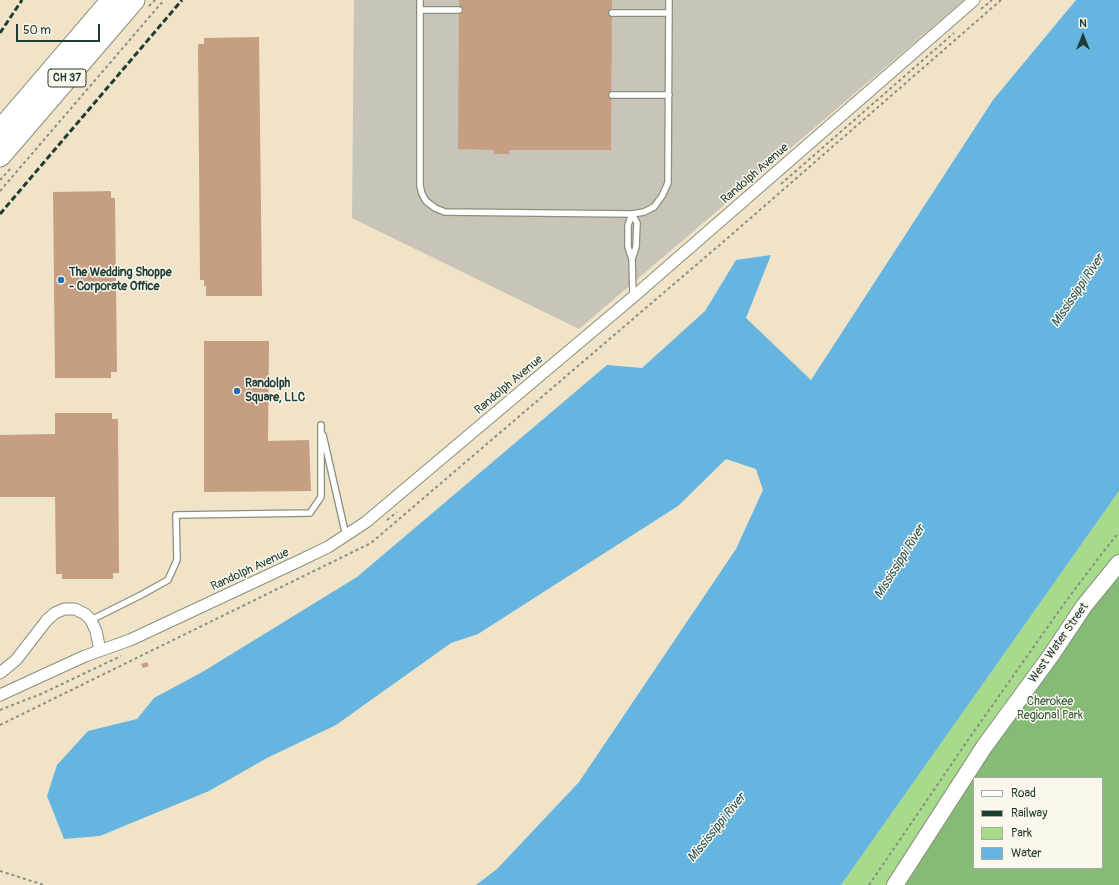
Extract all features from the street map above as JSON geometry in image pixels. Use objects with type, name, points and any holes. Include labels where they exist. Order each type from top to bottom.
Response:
[{"type":"highway","name":"CH 37","points":[[0,131],[112,0]]},
{"type":"highway","name":"CH 37","points":[[0,156],[134,0]]},
{"type":"street","name":"Randolph Avenue","points":[[0,695],[80,658],[130,640],[301,560],[346,536],[385,507],[633,297],[974,0]]},
{"type":"street","name":"West Water Street","points":[[894,885],[984,747],[1052,654],[1084,606],[1119,563]]},
{"type":"street","points":[[0,673],[16,660],[47,620],[55,613],[64,609],[75,609],[85,614],[91,620],[96,631],[100,650]]},
{"type":"lane","points":[[420,0],[420,186],[426,201],[435,208],[445,212],[632,214],[644,212],[654,207],[662,196],[668,182],[669,0]]},
{"type":"lane","points":[[420,10],[459,10]]},
{"type":"lane","points":[[612,13],[669,13]]},
{"type":"lane","points":[[612,95],[669,95]]},
{"type":"lane","points":[[632,214],[628,225],[628,247],[632,259],[633,297]]},
{"type":"lane","points":[[632,214],[637,223],[636,247],[632,259]]},
{"type":"lane","points":[[91,620],[168,580],[176,560],[176,515],[310,513],[321,497],[321,425],[346,536]]},
{"type":"path","points":[[0,191],[164,0]]},
{"type":"path","points":[[869,885],[964,746],[1066,602],[1119,533]]},
{"type":"path","points":[[0,871],[44,885]]},
{"type":"shaded area","points":[[354,0],[964,0],[579,329],[352,218]]},
{"type":"green space","name":"Cherokee Regional Park","points":[[1119,491],[1119,885],[841,885]]},
{"type":"green space","points":[[1119,563],[1119,885],[898,885]]},
{"type":"water","name":"Mississippi River","points":[[1076,0],[1119,0],[1119,491],[841,885],[476,885],[497,869],[579,782],[736,549],[763,490],[756,469],[726,459],[678,506],[478,634],[451,643],[336,725],[267,758],[209,791],[100,836],[64,839],[47,796],[57,765],[88,731],[137,719],[154,698],[204,671],[357,577],[607,365],[642,368],[705,311],[736,260],[771,255],[746,318],[811,380],[993,100]]},
{"type":"building","points":[[459,0],[612,0],[611,150],[509,150],[509,154],[494,154],[494,150],[458,149]]},
{"type":"building","points":[[259,37],[262,296],[206,296],[206,286],[204,286],[204,280],[200,280],[198,44],[204,44],[204,38]]},
{"type":"building","points":[[111,191],[111,198],[115,198],[117,372],[111,372],[111,378],[55,378],[53,192]]},
{"type":"building","name":"Randolph Square, LLC","points":[[204,341],[269,341],[268,441],[309,440],[311,491],[204,492]]},
{"type":"building","points":[[55,413],[112,413],[112,419],[118,419],[119,573],[113,573],[113,579],[62,579],[62,574],[56,574],[55,497],[0,497],[0,435],[55,434]]},
{"type":"building","points":[[147,662],[149,666],[143,668],[141,664]]},
{"type":"railway","points":[[0,33],[22,0]]},
{"type":"railway","points":[[0,214],[182,0]]},
{"type":"place","name":"The Wedding Shoppe - Corporate Office","points":[[61,280]]},
{"type":"place","name":"Randolph Square, LLC","points":[[237,391]]}]
